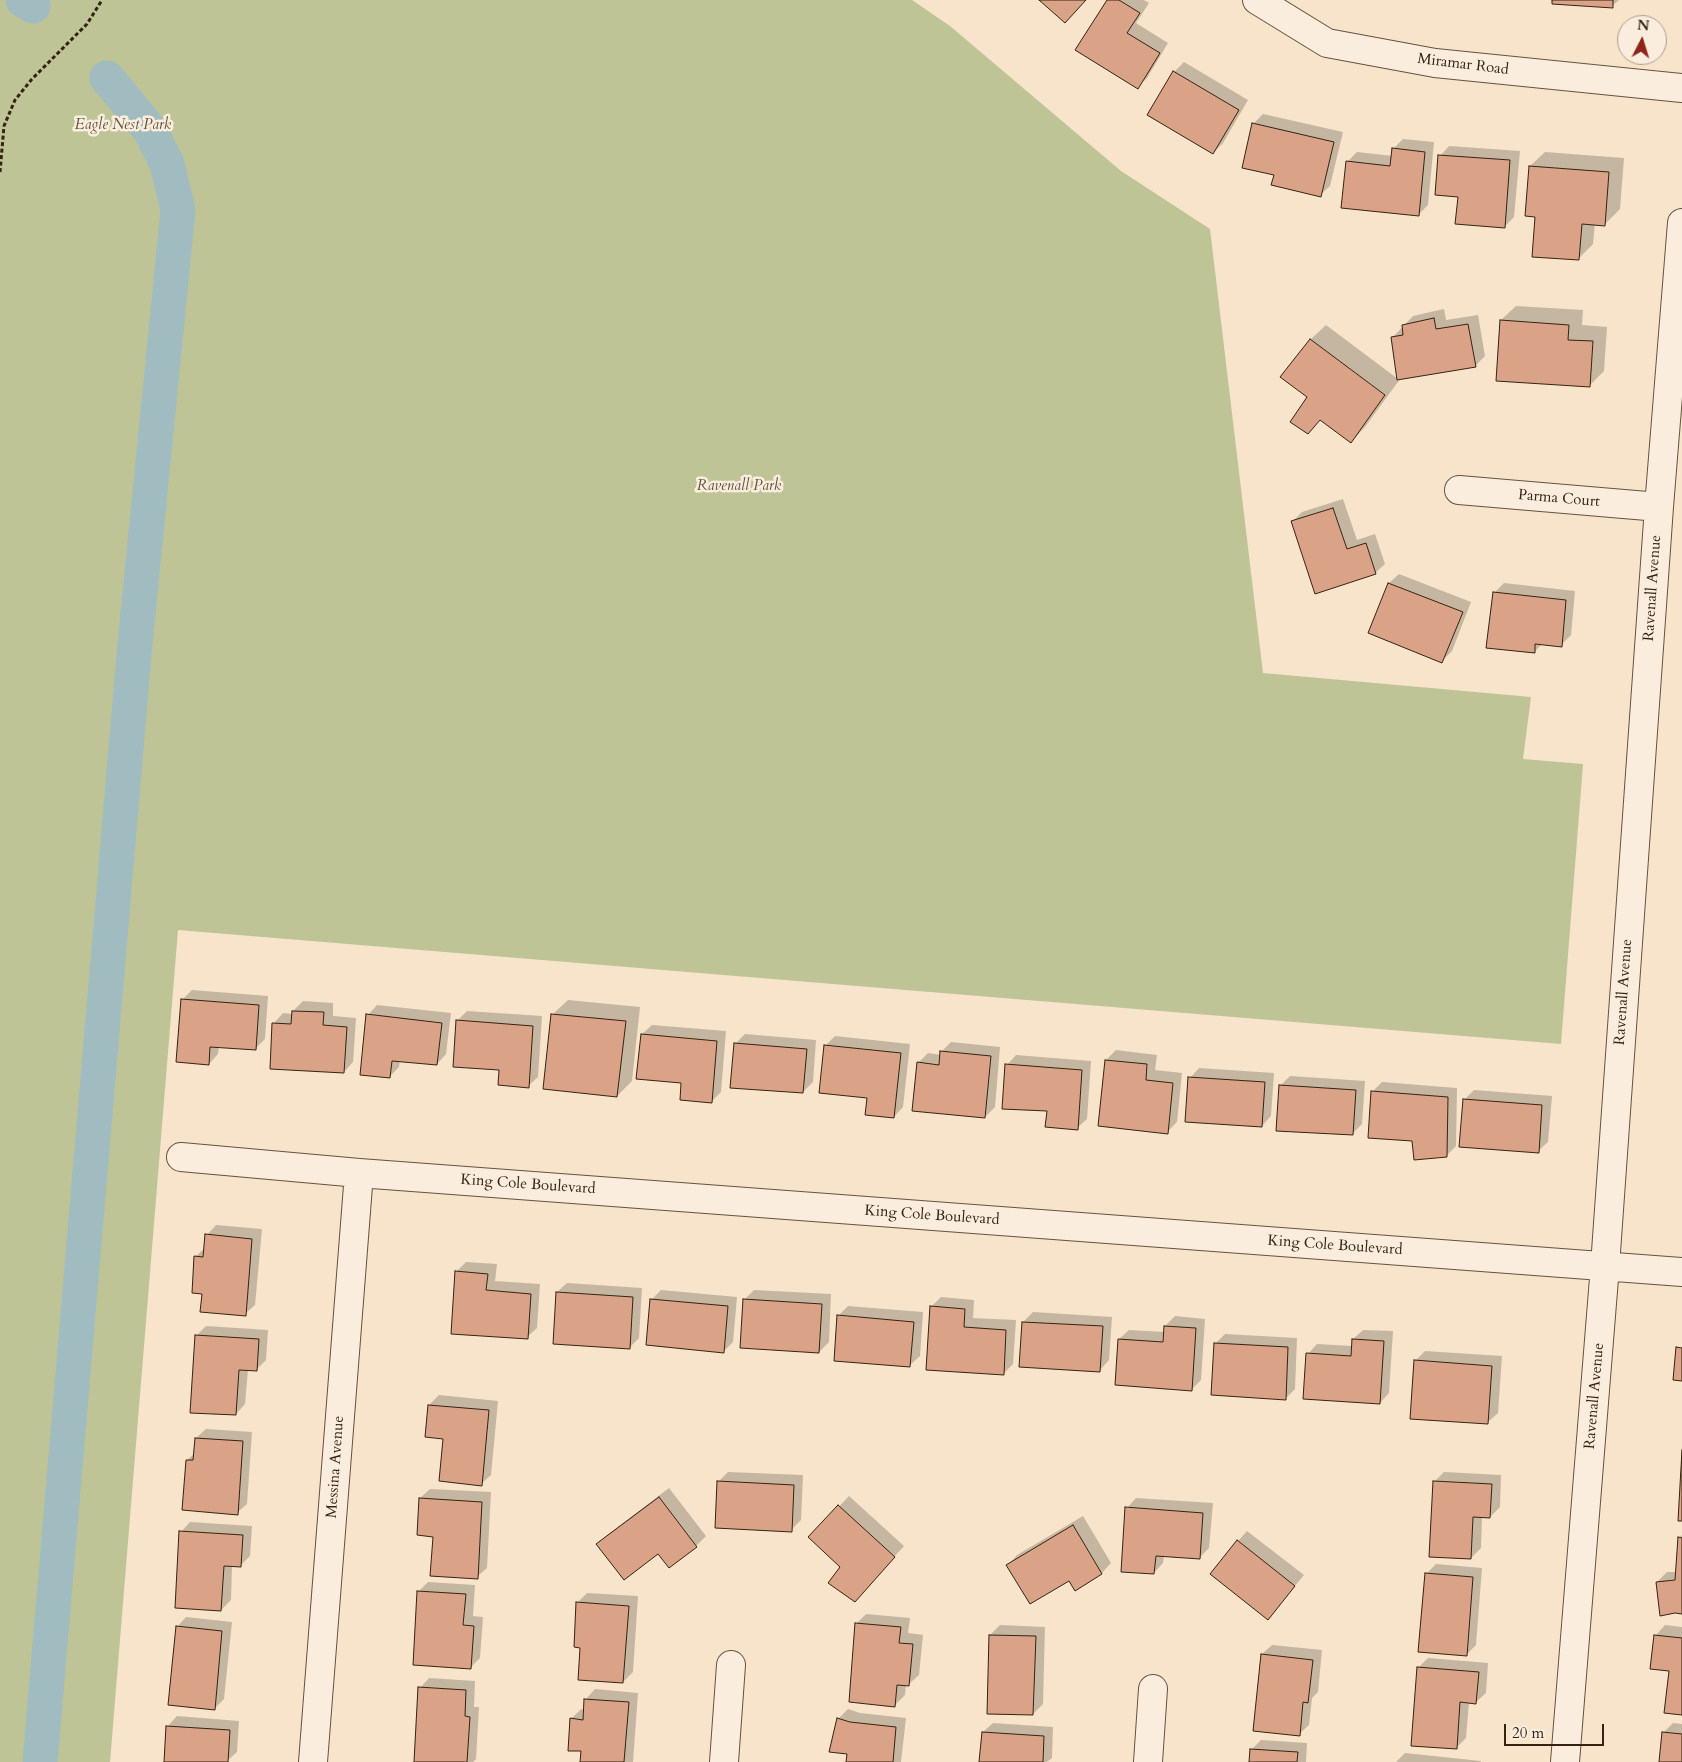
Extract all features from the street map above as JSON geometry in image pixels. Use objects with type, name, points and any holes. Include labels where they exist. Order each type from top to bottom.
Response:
[{"type":"street","name":"Miramar Road","points":[[1257,0],[1327,43],[1435,63],[1682,88]]},
{"type":"street","name":"Ravenall Avenue","points":[[1565,1762],[1605,1266],[1659,507],[1682,222]]},
{"type":"street","name":"Parma Court","points":[[1459,490],[1659,507]]},
{"type":"street","name":"King Cole Boulevard","points":[[181,1157],[359,1173],[1682,1272]]},
{"type":"street","name":"Messina Avenue","points":[[313,1762],[359,1173]]},
{"type":"street","points":[[724,1762],[732,1665]]},
{"type":"street","points":[[1148,1762],[1153,1689]]},
{"type":"path","points":[[0,172],[4,126],[14,100],[32,79],[87,24],[102,0]]},
{"type":"green space","name":"Ravenall Park","points":[[0,0],[912,0],[950,26],[1121,171],[1210,229],[1263,673],[1531,697],[1523,759],[1583,764],[1561,1044],[178,930],[110,1762],[0,1762]]},
{"type":"building","points":[[1039,0],[1086,0],[1065,23]]},
{"type":"building","points":[[1107,0],[1119,0],[1140,13],[1127,33],[1160,53],[1138,89],[1075,50]]},
{"type":"building","points":[[1552,0],[1613,0],[1613,8],[1552,4]]},
{"type":"building","points":[[1173,71],[1239,110],[1213,154],[1147,115]]},
{"type":"building","points":[[1252,123],[1334,142],[1321,197],[1271,185],[1274,175],[1242,168]]},
{"type":"building","points":[[1392,148],[1425,152],[1419,216],[1341,208],[1346,161],[1390,166]]},
{"type":"building","points":[[1438,155],[1510,160],[1505,228],[1455,224],[1458,197],[1435,195]]},
{"type":"building","points":[[1529,166],[1609,172],[1605,226],[1582,224],[1579,260],[1532,257],[1535,217],[1525,216]]},
{"type":"building","points":[[1434,318],[1436,329],[1468,324],[1476,367],[1397,380],[1391,337],[1403,335],[1402,325]]},
{"type":"building","points":[[1500,320],[1569,325],[1568,340],[1593,341],[1590,387],[1496,381]]},
{"type":"building","points":[[1310,339],[1385,395],[1351,443],[1320,420],[1308,434],[1290,422],[1307,397],[1280,377]]},
{"type":"building","points":[[1333,508],[1347,549],[1366,543],[1376,574],[1315,594],[1291,521]]},
{"type":"building","points":[[1388,583],[1463,612],[1442,663],[1368,633]]},
{"type":"building","points":[[1493,592],[1566,600],[1562,647],[1535,644],[1535,653],[1486,648]]},
{"type":"building","points":[[181,999],[259,1005],[256,1050],[210,1047],[209,1065],[176,1062]]},
{"type":"building","points":[[292,1011],[324,1012],[323,1025],[347,1027],[344,1073],[270,1069],[272,1023],[291,1024]]},
{"type":"building","points":[[366,1014],[442,1023],[437,1065],[392,1061],[390,1078],[360,1075]]},
{"type":"building","points":[[551,1014],[626,1021],[617,1097],[543,1089]]},
{"type":"building","points":[[456,1020],[533,1026],[529,1088],[498,1085],[499,1070],[453,1067]]},
{"type":"building","points":[[641,1034],[717,1041],[712,1103],[680,1100],[681,1083],[636,1079]]},
{"type":"building","points":[[734,1043],[807,1049],[803,1093],[730,1088]]},
{"type":"building","points":[[824,1045],[901,1053],[894,1118],[865,1115],[867,1098],[819,1093]]},
{"type":"building","points":[[940,1051],[991,1056],[985,1118],[912,1111],[917,1062],[939,1065]]},
{"type":"building","points":[[1105,1060],[1147,1064],[1146,1080],[1173,1083],[1168,1134],[1098,1126]]},
{"type":"building","points":[[1005,1064],[1082,1070],[1078,1130],[1045,1127],[1047,1111],[1002,1109]]},
{"type":"building","points":[[1188,1077],[1265,1082],[1262,1127],[1185,1122]]},
{"type":"building","points":[[1279,1085],[1356,1090],[1353,1135],[1276,1131]]},
{"type":"building","points":[[1371,1091],[1448,1097],[1447,1157],[1414,1160],[1412,1141],[1368,1138]]},
{"type":"building","points":[[1463,1099],[1542,1105],[1539,1153],[1459,1147]]},
{"type":"building","points":[[205,1234],[252,1239],[246,1316],[200,1312],[202,1294],[192,1293],[194,1256],[203,1257]]},
{"type":"building","points":[[455,1271],[488,1274],[486,1290],[531,1294],[528,1339],[451,1334]]},
{"type":"building","points":[[556,1292],[633,1297],[630,1349],[553,1344]]},
{"type":"building","points":[[650,1299],[728,1306],[724,1353],[646,1345]]},
{"type":"building","points":[[743,1299],[822,1304],[819,1353],[740,1348]]},
{"type":"building","points":[[930,1306],[965,1309],[964,1327],[1006,1330],[1004,1375],[926,1370]]},
{"type":"building","points":[[837,1315],[914,1322],[910,1367],[834,1361]]},
{"type":"building","points":[[1022,1322],[1103,1326],[1100,1372],[1019,1367]]},
{"type":"building","points":[[1164,1326],[1196,1328],[1192,1391],[1115,1385],[1118,1339],[1163,1342]]},
{"type":"building","points":[[195,1335],[259,1339],[257,1371],[239,1370],[236,1415],[190,1413]]},
{"type":"building","points":[[1352,1339],[1384,1341],[1380,1404],[1303,1399],[1306,1353],[1351,1356]]},
{"type":"building","points":[[1214,1343],[1288,1347],[1286,1400],[1211,1395]]},
{"type":"building","points":[[1676,1347],[1682,1348],[1682,1381],[1673,1380]]},
{"type":"building","points":[[1414,1360],[1492,1366],[1488,1424],[1410,1419]]},
{"type":"building","points":[[428,1405],[489,1410],[482,1486],[439,1481],[443,1439],[425,1437]]},
{"type":"building","points":[[195,1438],[243,1441],[238,1515],[182,1510],[186,1460],[193,1460]]},
{"type":"building","points":[[1682,1450],[1682,1521],[1678,1521]]},
{"type":"building","points":[[717,1481],[794,1485],[792,1532],[715,1528]]},
{"type":"building","points":[[1433,1481],[1492,1484],[1490,1518],[1473,1517],[1471,1559],[1429,1557]]},
{"type":"building","points":[[659,1497],[697,1547],[669,1568],[658,1554],[624,1580],[596,1544]]},
{"type":"building","points":[[419,1498],[482,1502],[478,1579],[430,1576],[433,1537],[417,1535]]},
{"type":"building","points":[[838,1505],[895,1557],[855,1602],[828,1583],[840,1567],[808,1537]]},
{"type":"building","points":[[1125,1507],[1203,1513],[1200,1559],[1156,1556],[1154,1574],[1121,1572]]},
{"type":"building","points":[[1073,1525],[1102,1574],[1075,1591],[1069,1581],[1030,1604],[1006,1565]]},
{"type":"building","points":[[179,1531],[243,1535],[241,1567],[224,1566],[221,1611],[175,1608]]},
{"type":"building","points":[[1678,1537],[1682,1538],[1682,1614],[1675,1613],[1660,1616],[1656,1582],[1675,1580]]},
{"type":"building","points":[[1237,1540],[1295,1586],[1268,1620],[1210,1574]]},
{"type":"building","points":[[1425,1573],[1473,1577],[1467,1656],[1418,1652]]},
{"type":"building","points":[[417,1591],[466,1594],[463,1625],[474,1626],[471,1669],[413,1665]]},
{"type":"building","points":[[576,1602],[629,1606],[623,1683],[578,1680],[580,1648],[574,1647]]},
{"type":"building","points":[[855,1623],[901,1627],[899,1643],[913,1644],[909,1686],[897,1685],[895,1707],[849,1702]]},
{"type":"building","points":[[176,1626],[222,1631],[215,1710],[168,1705]]},
{"type":"building","points":[[989,1635],[1036,1636],[1033,1715],[987,1714]]},
{"type":"building","points":[[1654,1635],[1682,1638],[1682,1715],[1664,1713],[1669,1671],[1650,1669]]},
{"type":"building","points":[[1261,1654],[1313,1660],[1308,1703],[1303,1702],[1300,1736],[1253,1731]]},
{"type":"building","points":[[1417,1667],[1479,1672],[1476,1704],[1460,1702],[1457,1749],[1411,1746]]},
{"type":"building","points":[[418,1687],[466,1690],[465,1716],[470,1717],[467,1762],[414,1762]]},
{"type":"building","points":[[584,1699],[629,1702],[624,1762],[580,1762],[581,1751],[568,1751],[570,1718],[583,1720]]},
{"type":"building","points":[[837,1718],[850,1722],[896,1727],[893,1762],[846,1762],[847,1754],[829,1752]]},
{"type":"building","points":[[166,1726],[230,1730],[228,1762],[164,1762]]},
{"type":"building","points":[[982,1732],[1044,1736],[1043,1762],[979,1762]]},
{"type":"building","points":[[1662,1732],[1682,1734],[1682,1762],[1659,1762]]},
{"type":"building","points":[[1250,1749],[1298,1752],[1297,1762],[1249,1762]]},
{"type":"waterway","points":[[23,0],[33,6]]},
{"type":"waterway","points":[[40,1762],[134,654],[178,210],[167,164],[150,130],[107,78]]},
{"type":"park label","name":"Eagle Nest Park","points":[[123,126]]}]
